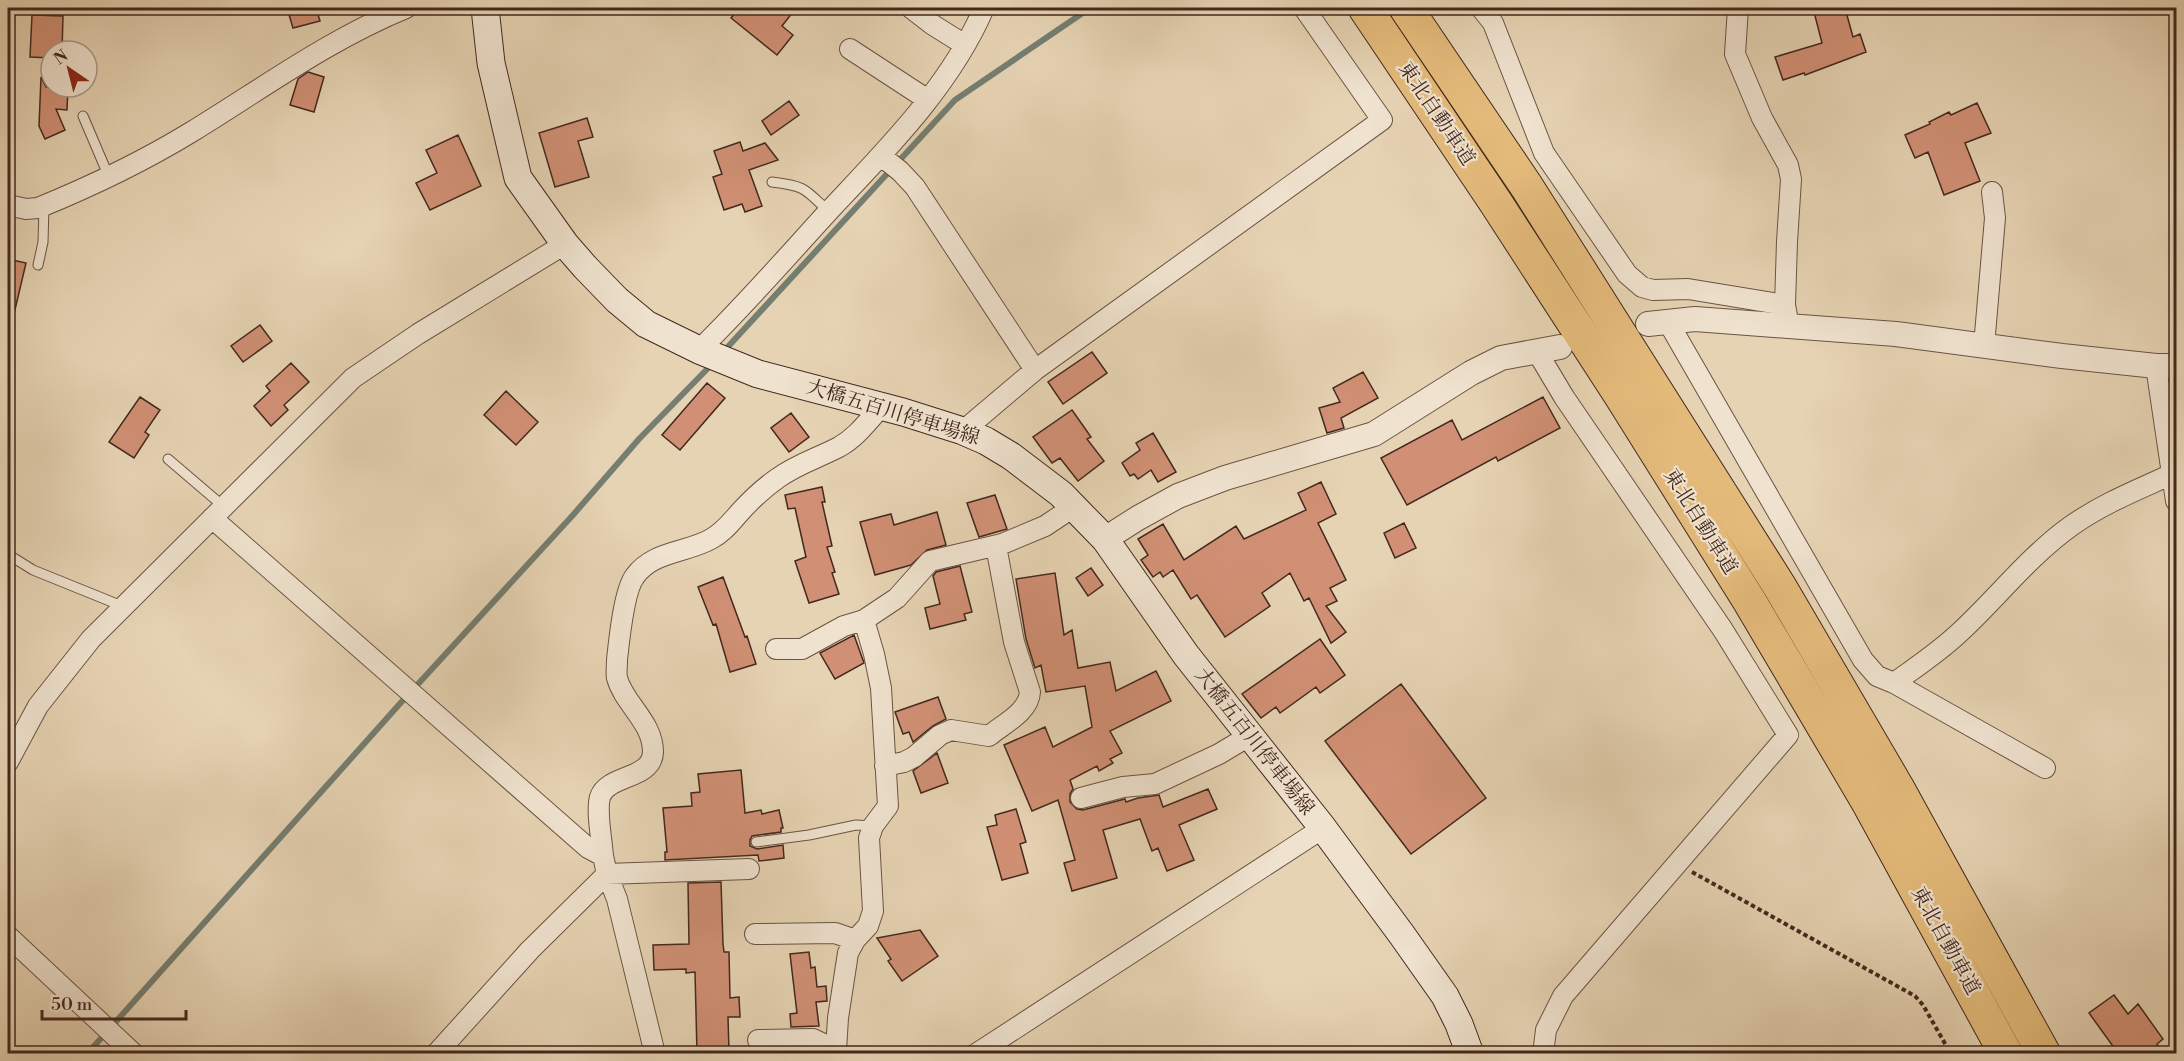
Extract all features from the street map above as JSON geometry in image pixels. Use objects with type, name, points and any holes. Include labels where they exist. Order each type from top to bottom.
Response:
[{"type":"highway","name":"東北自動車道","points":[[1365,8],[1496,203],[1621,396],[1750,602],[1868,802],[2006,1053]]},
{"type":"highway","name":"東北自動車道","points":[[1406,8],[1527,187],[1780,588],[1897,787],[2044,1053]]},
{"type":"main road","name":"大橋五百川停車場線","points":[[485,8],[491,63],[518,178],[565,244],[617,300],[646,324],[758,374],[963,431],[986,441],[1011,456],[1075,506],[1105,539],[1186,655],[1323,828],[1445,996],[1470,1053]]},
{"type":"street","points":[[8,205],[26,209],[44,206],[110,177],[193,131],[294,66],[383,17],[406,8]]},
{"type":"street","points":[[911,8],[965,45]]},
{"type":"street","points":[[712,355],[829,212],[890,163],[927,100],[965,45],[984,8]]},
{"type":"street","points":[[963,431],[1035,370],[1382,120],[1304,8]]},
{"type":"street","points":[[1481,8],[1492,23],[1544,153],[1627,273],[1642,287],[1653,290],[1688,289],[1787,316],[1896,334],[2166,366],[2172,474],[2176,501]]},
{"type":"street","points":[[1738,8],[1735,54],[1762,118],[1788,165],[1791,179],[1787,316]]},
{"type":"street","points":[[850,49],[927,100]]},
{"type":"street","points":[[890,163],[915,187],[1035,370]]},
{"type":"street","points":[[1984,346],[1995,218],[1992,192]]},
{"type":"street","points":[[9,754],[52,686],[91,639],[353,378],[418,334],[565,244]]},
{"type":"street","points":[[1787,316],[1695,319],[1658,323],[1863,660],[1877,676],[1894,683],[2044,768]]},
{"type":"street","points":[[1105,539],[1178,496],[1225,478],[1374,434],[1471,373],[1501,358],[1560,347]]},
{"type":"street","points":[[1536,350],[1564,397],[1723,630],[1788,735],[1563,996],[1546,1030],[1543,1053]]},
{"type":"street","points":[[655,1053],[617,899],[605,865],[599,806],[602,793],[609,786],[637,773],[649,763],[652,752],[647,729],[622,689],[617,673],[629,588],[634,577],[651,561],[709,540],[724,531],[741,511],[778,478],[807,460],[838,447],[856,436],[881,407]]},
{"type":"street","points":[[1894,683],[1958,635],[2051,541],[2072,525],[2108,502],[2172,474]]},
{"type":"street","points":[[776,649],[802,649],[844,626],[864,620],[897,598],[930,561],[996,546],[1045,526],[1075,506]]},
{"type":"street","points":[[218,512],[605,865],[749,869]]},
{"type":"street","points":[[885,766],[904,762],[914,757],[940,735],[951,730],[989,736],[1030,701],[1030,692],[1014,642],[996,546]]},
{"type":"street","points":[[758,1040],[813,1039],[837,1052],[838,1018],[848,953],[855,940],[868,926],[873,911],[869,838],[873,826],[888,806],[881,688],[864,620]]},
{"type":"street","points":[[1081,798],[1123,787],[1155,784],[1219,754],[1249,736]]},
{"type":"street","points":[[976,1053],[1323,828]]},
{"type":"street","points":[[436,1053],[605,865]]},
{"type":"street","points":[[755,934],[835,933],[855,940]]},
{"type":"street","points":[[8,936],[135,1053]]},
{"type":"lane","points":[[83,116],[110,177]]},
{"type":"lane","points":[[772,182],[797,185],[810,192],[829,212]]},
{"type":"lane","points":[[38,265],[43,242],[44,206]]},
{"type":"lane","points":[[168,459],[218,512]]},
{"type":"lane","points":[[9,555],[42,574],[122,606]]},
{"type":"lane","points":[[756,842],[809,835],[856,825],[873,826]]},
{"type":"path","points":[[1678,864],[1915,996],[1923,1005],[1951,1053]]},
{"type":"building","points":[[287,8],[316,8],[320,21],[293,28]]},
{"type":"building","points":[[739,8],[796,8],[782,26],[793,35],[777,55],[731,18]]},
{"type":"building","points":[[1813,8],[1845,8],[1853,37],[1860,34],[1866,52],[1805,75],[1804,73],[1783,80],[1775,57],[1822,43]]},
{"type":"building","points":[[32,15],[63,16],[62,39],[39,39],[39,57],[30,57]]},
{"type":"building","points":[[308,72],[324,77],[314,112],[290,105],[298,79]]},
{"type":"building","points":[[40,99],[67,99],[67,110],[56,109],[65,130],[45,139],[39,126]]},
{"type":"building","points":[[789,101],[799,115],[771,135],[762,121]]},
{"type":"building","points":[[1977,103],[1991,133],[1965,143],[1980,181],[1944,195],[1928,152],[1915,158],[1905,135],[1930,124],[1929,122],[1949,112],[1951,115]]},
{"type":"building","points":[[587,118],[593,137],[578,141],[589,177],[555,187],[539,133]]},
{"type":"building","points":[[458,135],[481,186],[430,210],[416,183],[437,173],[426,150]]},
{"type":"building","points":[[740,142],[743,151],[765,143],[778,160],[749,170],[762,206],[745,212],[742,204],[724,210],[713,177],[722,174],[714,151]]},
{"type":"building","points":[[8,259],[26,263],[14,314],[8,313]]},
{"type":"building","points":[[260,325],[272,341],[243,362],[231,346]]},
{"type":"building","points":[[1092,352],[1107,373],[1063,404],[1048,382]]},
{"type":"building","points":[[291,363],[309,382],[284,405],[288,410],[271,426],[254,406],[270,391],[266,386]]},
{"type":"building","points":[[1363,372],[1378,398],[1341,418],[1344,428],[1327,433],[1319,408],[1340,402],[1333,388]]},
{"type":"building","points":[[707,383],[725,398],[680,450],[662,435]]},
{"type":"building","points":[[506,391],[538,422],[516,445],[484,415]]},
{"type":"building","points":[[140,397],[160,410],[145,432],[149,435],[134,458],[109,442]]},
{"type":"building","points":[[1543,397],[1560,428],[1498,461],[1496,457],[1407,505],[1381,458],[1452,420],[1462,440]]},
{"type":"building","points":[[1072,410],[1091,437],[1087,439],[1104,461],[1078,481],[1060,458],[1052,463],[1033,437]]},
{"type":"building","points":[[791,413],[809,437],[789,452],[771,428]]},
{"type":"building","points":[[1153,433],[1176,472],[1158,482],[1151,470],[1138,479],[1134,474],[1130,476],[1122,463],[1140,450],[1136,443]]},
{"type":"building","points":[[1321,482],[1336,514],[1318,523],[1346,580],[1330,588],[1337,601],[1326,606],[1346,632],[1331,643],[1309,598],[1304,601],[1290,573],[1262,593],[1270,606],[1225,637],[1197,595],[1191,599],[1173,570],[1163,577],[1160,572],[1153,577],[1141,560],[1148,555],[1138,539],[1163,524],[1184,560],[1236,526],[1244,539],[1306,510],[1298,493]]},
{"type":"building","points":[[822,487],[825,502],[822,502],[832,546],[827,547],[839,594],[809,603],[795,561],[806,557],[795,508],[788,509],[785,495]]},
{"type":"building","points":[[995,495],[1007,529],[979,537],[967,503]]},
{"type":"building","points":[[937,512],[946,545],[927,550],[911,565],[875,575],[860,522],[891,514],[894,525]]},
{"type":"building","points":[[1404,523],[1416,548],[1395,558],[1384,533]]},
{"type":"building","points":[[960,566],[972,612],[964,614],[966,620],[930,629],[925,608],[940,604],[933,576],[936,572]]},
{"type":"building","points":[[1091,568],[1103,585],[1088,596],[1076,578]]},
{"type":"building","points":[[1055,573],[1064,635],[1072,630],[1078,668],[1110,662],[1116,691],[1156,671],[1171,701],[1110,731],[1122,753],[1110,759],[1113,763],[1099,771],[1097,766],[1070,780],[1073,789],[1070,802],[1077,809],[1083,810],[1125,799],[1126,802],[1159,795],[1163,807],[1208,789],[1217,809],[1179,825],[1194,860],[1167,871],[1158,848],[1152,851],[1140,819],[1103,830],[1117,878],[1072,891],[1064,863],[1075,860],[1058,800],[1032,811],[1004,745],[1045,727],[1053,747],[1092,727],[1085,686],[1046,692],[1041,665],[1035,668],[1026,639],[1016,579]]},
{"type":"building","points":[[723,577],[756,664],[730,672],[716,624],[713,625],[698,587]]},
{"type":"building","points":[[854,635],[864,663],[835,679],[820,653]]},
{"type":"building","points":[[1320,639],[1345,675],[1320,693],[1316,687],[1280,713],[1276,707],[1261,718],[1242,694]]},
{"type":"building","points":[[1401,684],[1486,798],[1411,854],[1325,741]]},
{"type":"building","points":[[938,697],[946,719],[913,742],[909,732],[903,734],[895,712]]},
{"type":"building","points":[[937,753],[948,783],[921,793],[913,771]]},
{"type":"building","points":[[741,770],[745,813],[761,810],[762,814],[779,810],[783,828],[781,832],[752,836],[750,846],[757,849],[783,845],[784,858],[759,861],[758,855],[665,860],[665,852],[667,852],[663,808],[692,806],[691,793],[700,792],[698,774]]},
{"type":"building","points":[[1016,809],[1026,842],[1020,844],[1028,873],[1002,880],[987,827],[997,825],[995,815]]},
{"type":"building","points":[[721,882],[723,944],[724,952],[729,952],[730,998],[739,997],[740,1017],[728,1017],[729,1052],[697,1053],[695,972],[686,973],[686,969],[654,970],[653,945],[689,944],[688,883]]},
{"type":"building","points":[[920,930],[938,956],[902,981],[888,961],[891,959],[877,938]]},
{"type":"building","points":[[809,952],[811,968],[815,967],[817,987],[826,986],[827,1001],[816,1002],[819,1026],[791,1027],[790,1014],[797,1013],[790,954]]},
{"type":"building","points":[[2114,995],[2128,1014],[2138,1004],[2163,1039],[2157,1044],[2160,1048],[2152,1053],[2124,1053],[2119,1047],[2115,1049],[2089,1013]]},
{"type":"waterway","points":[[724,351],[955,100],[1090,8]]},
{"type":"waterway","points":[[419,683],[573,515],[639,439],[713,363]]},
{"type":"waterway","points":[[87,1054],[405,698]]}]
